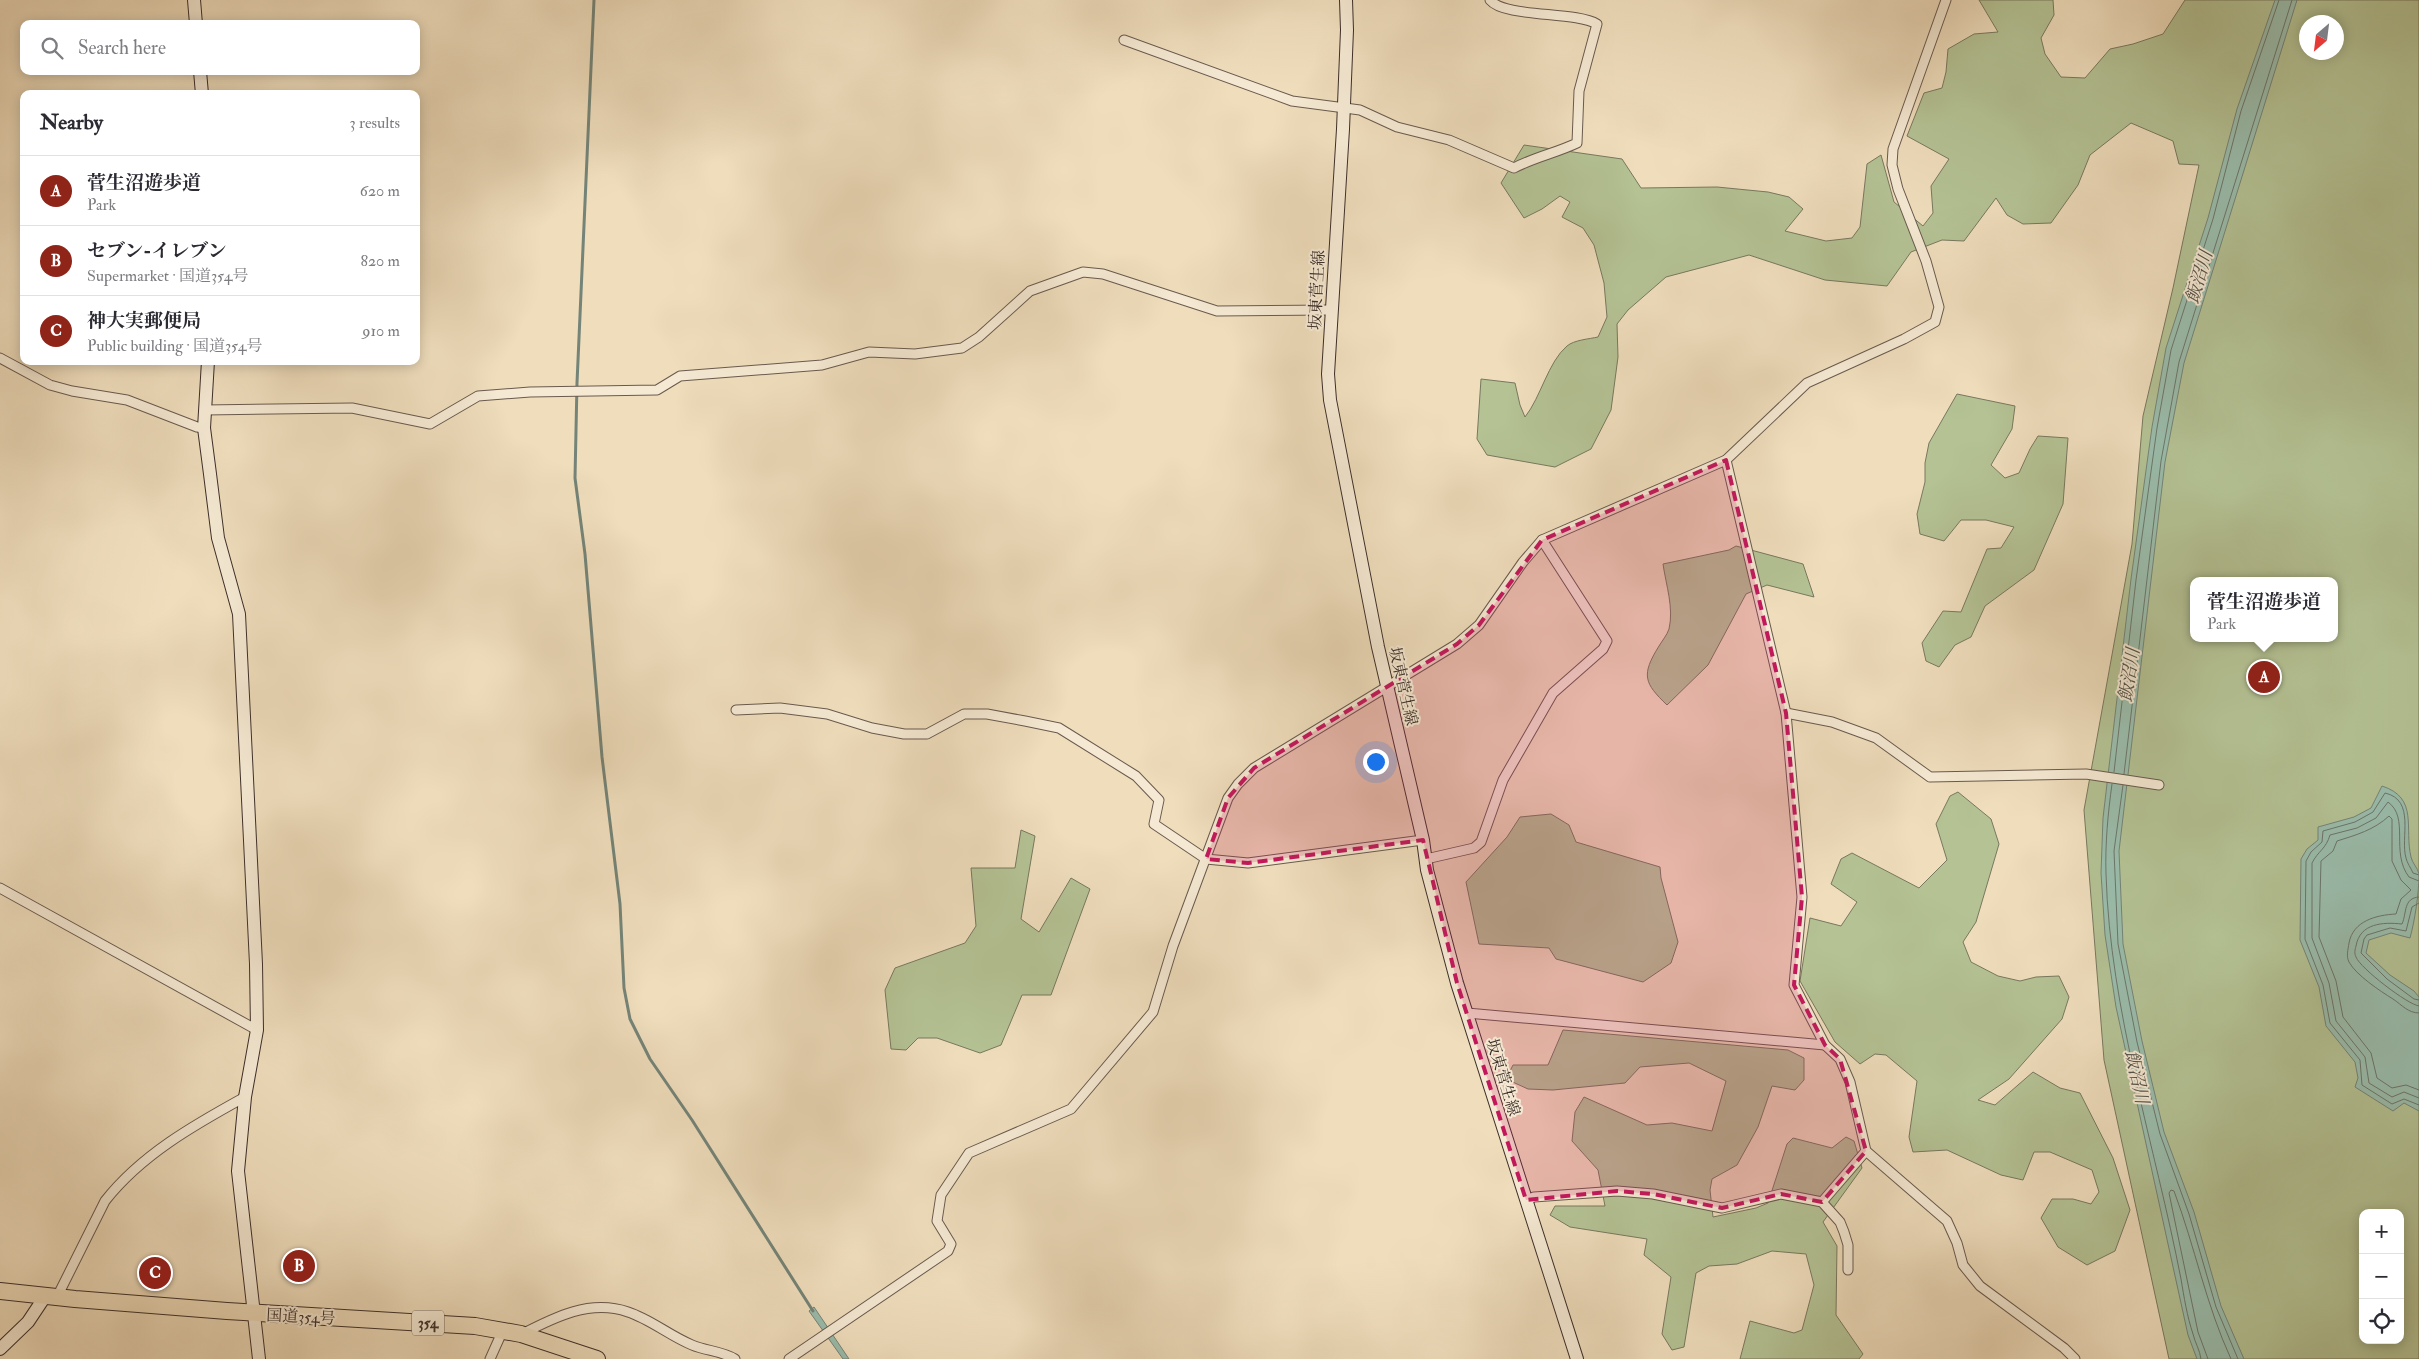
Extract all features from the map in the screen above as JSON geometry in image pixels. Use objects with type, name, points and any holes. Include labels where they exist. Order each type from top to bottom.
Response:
[{"type":"highway","name":"国道354号","points":[[0,1291],[254,1313],[447,1324],[502,1330],[521,1334],[597,1359]]},
{"type":"main road","points":[[194,0],[196,20]]},
{"type":"main road","name":"坂東菅生線","points":[[1346,0],[1347,30],[1344,108],[1328,374],[1330,400],[1378,647],[1426,859],[1457,983],[1577,1359]]},
{"type":"main road","points":[[200,75],[202,90]]},
{"type":"main road","points":[[208,365],[204,428],[218,538],[239,614],[256,964],[257,1030],[245,1097],[238,1171],[259,1359]]},
{"type":"main road","points":[[0,1349],[51,1296]]},
{"type":"street","points":[[1124,40],[1292,101],[1360,110],[1397,127],[1449,140],[1514,168],[1533,158],[1558,152],[1577,143],[1579,91],[1597,24],[1514,9],[1494,4],[1490,0]]},
{"type":"street","points":[[789,1359],[948,1251],[951,1244],[937,1221],[941,1195],[968,1153],[1070,1109],[1153,1012],[1173,946],[1228,798],[1238,784],[1254,768],[1456,644],[1479,625],[1523,562],[1542,540],[1726,460],[1806,383],[1935,322],[1939,307],[1937,298],[1926,261],[1898,189],[1892,165],[1893,148],[1946,0]]},
{"type":"street","points":[[205,410],[352,408],[430,424],[478,396],[530,392],[657,390],[680,376],[822,365],[869,352],[915,354],[962,348],[979,337],[1030,291],[1082,272],[1103,274],[1217,311],[1331,310]]},
{"type":"street","points":[[0,358],[50,385],[72,391],[127,400],[204,428]]},
{"type":"street","points":[[1726,460],[1786,713],[1802,897],[1794,985],[1825,1045],[1840,1059],[1850,1082],[1866,1152],[1946,1222],[1957,1243],[1963,1265],[1980,1286],[2064,1348],[2075,1359]]},
{"type":"street","points":[[1426,859],[1474,848],[1481,842],[1503,780],[1553,693],[1603,649],[1608,641],[1542,540]]},
{"type":"street","points":[[736,710],[780,708],[818,713],[904,734],[927,734],[964,714],[987,714],[1059,728],[1136,776],[1158,800],[1154,824],[1206,859],[1248,863],[1423,840]]},
{"type":"street","points":[[1786,713],[1832,722],[1876,738],[1930,777],[2086,774],[2156,785]]},
{"type":"street","points":[[0,888],[257,1030]]},
{"type":"street","points":[[1467,1013],[1825,1045]]},
{"type":"street","points":[[51,1296],[105,1201],[115,1188],[179,1134],[245,1097]]},
{"type":"street","points":[[1822,1202],[1866,1152]]},
{"type":"street","points":[[1526,1200],[1534,1197],[1617,1192],[1653,1194],[1722,1208],[1781,1194],[1822,1202],[1840,1222],[1844,1232],[1848,1245],[1848,1270]]},
{"type":"street","points":[[521,1334],[584,1308],[601,1307],[628,1312],[694,1346],[726,1353],[736,1359]]},
{"type":"street","points":[[490,1359],[502,1330]]},
{"type":"highlighted area","points":[[1726,460],[1786,713],[1802,897],[1794,985],[1825,1045],[1840,1059],[1866,1151],[1822,1202],[1781,1194],[1722,1208],[1653,1194],[1617,1191],[1526,1200],[1457,983],[1423,840],[1248,863],[1206,859],[1228,798],[1254,768],[1457,644],[1479,625],[1542,540]]},
{"type":"shaded area","points":[[1979,0],[2053,0],[2054,15],[2041,38],[2045,54],[2061,77],[2085,78],[2110,49],[2163,34],[2185,0],[2419,0],[2419,1359],[2169,1359],[2104,1060],[2084,810],[2132,544],[2143,416],[2199,165],[2179,164],[2173,141],[2131,123],[2090,155],[2078,185],[2051,223],[2023,224],[2007,215],[1996,198],[1964,241],[1942,240],[1911,252],[1887,286],[1825,280],[1749,255],[1666,277],[1628,310],[1617,324],[1618,357],[1611,410],[1591,449],[1555,467],[1487,455],[1477,439],[1481,379],[1515,383],[1525,417],[1560,353],[1574,342],[1598,337],[1607,317],[1604,283],[1594,245],[1583,228],[1562,217],[1570,202],[1560,196],[1542,209],[1524,218],[1501,183],[1524,145],[1622,159],[1641,188],[1717,187],[1768,192],[1789,197],[1803,209],[1785,231],[1826,241],[1852,238],[1860,227],[1867,164],[1881,155],[1894,202],[1923,226],[1933,213],[1931,186],[1949,159],[1907,136],[1924,93],[1942,88],[1946,72],[1948,49],[1974,34],[1998,32]]},
{"type":"shaded area","points":[[1957,394],[2015,406],[2012,429],[1991,465],[2005,478],[2019,473],[2038,436],[2068,438],[2063,504],[2034,570],[1985,606],[1971,637],[1955,645],[1939,667],[1926,661],[1922,643],[1943,611],[1961,612],[1987,549],[2001,548],[2014,527],[1986,520],[1961,520],[1944,541],[1920,534],[1917,514],[1925,482],[1925,463],[1929,443]]},
{"type":"shaded area","points":[[1736,546],[1803,564],[1814,597],[1767,585],[1746,594],[1708,665],[1667,705],[1654,691],[1648,678],[1649,664],[1669,629],[1671,613],[1663,564],[1729,550]]},
{"type":"shaded area","points":[[1958,792],[1991,819],[1999,844],[1976,922],[1963,942],[1971,962],[1998,976],[2020,981],[2036,977],[2059,976],[2069,997],[2062,1019],[2009,1079],[1978,1100],[1995,1105],[2033,1072],[2060,1088],[2080,1093],[2113,1158],[2130,1210],[2115,1251],[2087,1265],[2058,1247],[2041,1218],[2052,1199],[2073,1199],[2091,1204],[2099,1192],[2092,1170],[2050,1152],[2034,1152],[2023,1180],[2001,1175],[1947,1150],[1913,1152],[1909,1137],[1917,1081],[1886,1055],[1875,1054],[1860,1064],[1835,1042],[1800,981],[1810,918],[1841,926],[1857,902],[1831,884],[1841,859],[1852,853],[1919,888],[1947,860],[1936,824],[1950,796]]},
{"type":"shaded area","points":[[1551,814],[1569,825],[1576,842],[1660,867],[1661,878],[1678,942],[1671,963],[1643,982],[1556,959],[1549,948],[1479,944],[1466,882],[1507,837],[1520,817]]},
{"type":"shaded area","points":[[1021,830],[1035,836],[1021,919],[1039,932],[1071,878],[1090,889],[1051,995],[1022,995],[1001,1045],[980,1053],[937,1038],[918,1038],[906,1050],[891,1049],[885,990],[895,968],[965,943],[976,926],[971,868],[1015,868]]},
{"type":"shaded area","points":[[1563,1030],[1788,1050],[1804,1058],[1804,1080],[1795,1090],[1772,1086],[1758,1127],[1737,1165],[1712,1179],[1710,1190],[1713,1217],[1756,1208],[1768,1203],[1787,1144],[1793,1138],[1832,1148],[1846,1137],[1854,1141],[1862,1168],[1823,1222],[1837,1246],[1836,1315],[1863,1354],[1859,1359],[1740,1359],[1750,1321],[1794,1333],[1802,1330],[1814,1285],[1806,1254],[1772,1251],[1737,1264],[1709,1266],[1696,1273],[1684,1347],[1672,1350],[1662,1334],[1671,1277],[1644,1255],[1647,1239],[1570,1227],[1550,1215],[1555,1206],[1605,1206],[1598,1170],[1572,1141],[1575,1112],[1584,1097],[1647,1125],[1672,1123],[1712,1131],[1726,1081],[1689,1063],[1640,1067],[1625,1083],[1553,1090],[1528,1089],[1506,1079],[1513,1065],[1548,1065]]},
{"type":"water","name":"飯沼川","points":[[2275,0],[2297,0],[2184,363],[2165,462],[2119,851],[2123,944],[2142,1041],[2164,1132],[2194,1212],[2221,1306],[2244,1359],[2197,1359],[2188,1335],[2116,1007],[2105,935],[2101,873],[2103,818],[2131,579],[2152,427],[2166,348],[2208,218],[2237,109]]},
{"type":"water","points":[[2382,786],[2394,791],[2406,806],[2411,857],[2419,874],[2418,889],[2410,938],[2391,933],[2369,940],[2366,953],[2390,975],[2414,991],[2419,997],[2419,1111],[2404,1103],[2393,1111],[2355,1087],[2358,1078],[2355,1062],[2326,1026],[2319,987],[2300,940],[2301,859],[2307,849],[2318,840],[2318,827],[2354,817],[2371,808]]},
{"type":"water","points":[[814,1307],[849,1359],[843,1359],[809,1311]]},
{"type":"waterway","points":[[594,0],[577,383],[575,478],[585,554],[602,757],[620,904],[624,988],[630,1019],[650,1059],[692,1120],[813,1311]]},
{"type":"place","name":"菅生沼遊歩道","points":[[2264,677]]},
{"type":"place","name":"セブン-イレブン","points":[[299,1266]]},
{"type":"place","name":"神大実郵便局","points":[[155,1273]]}]
